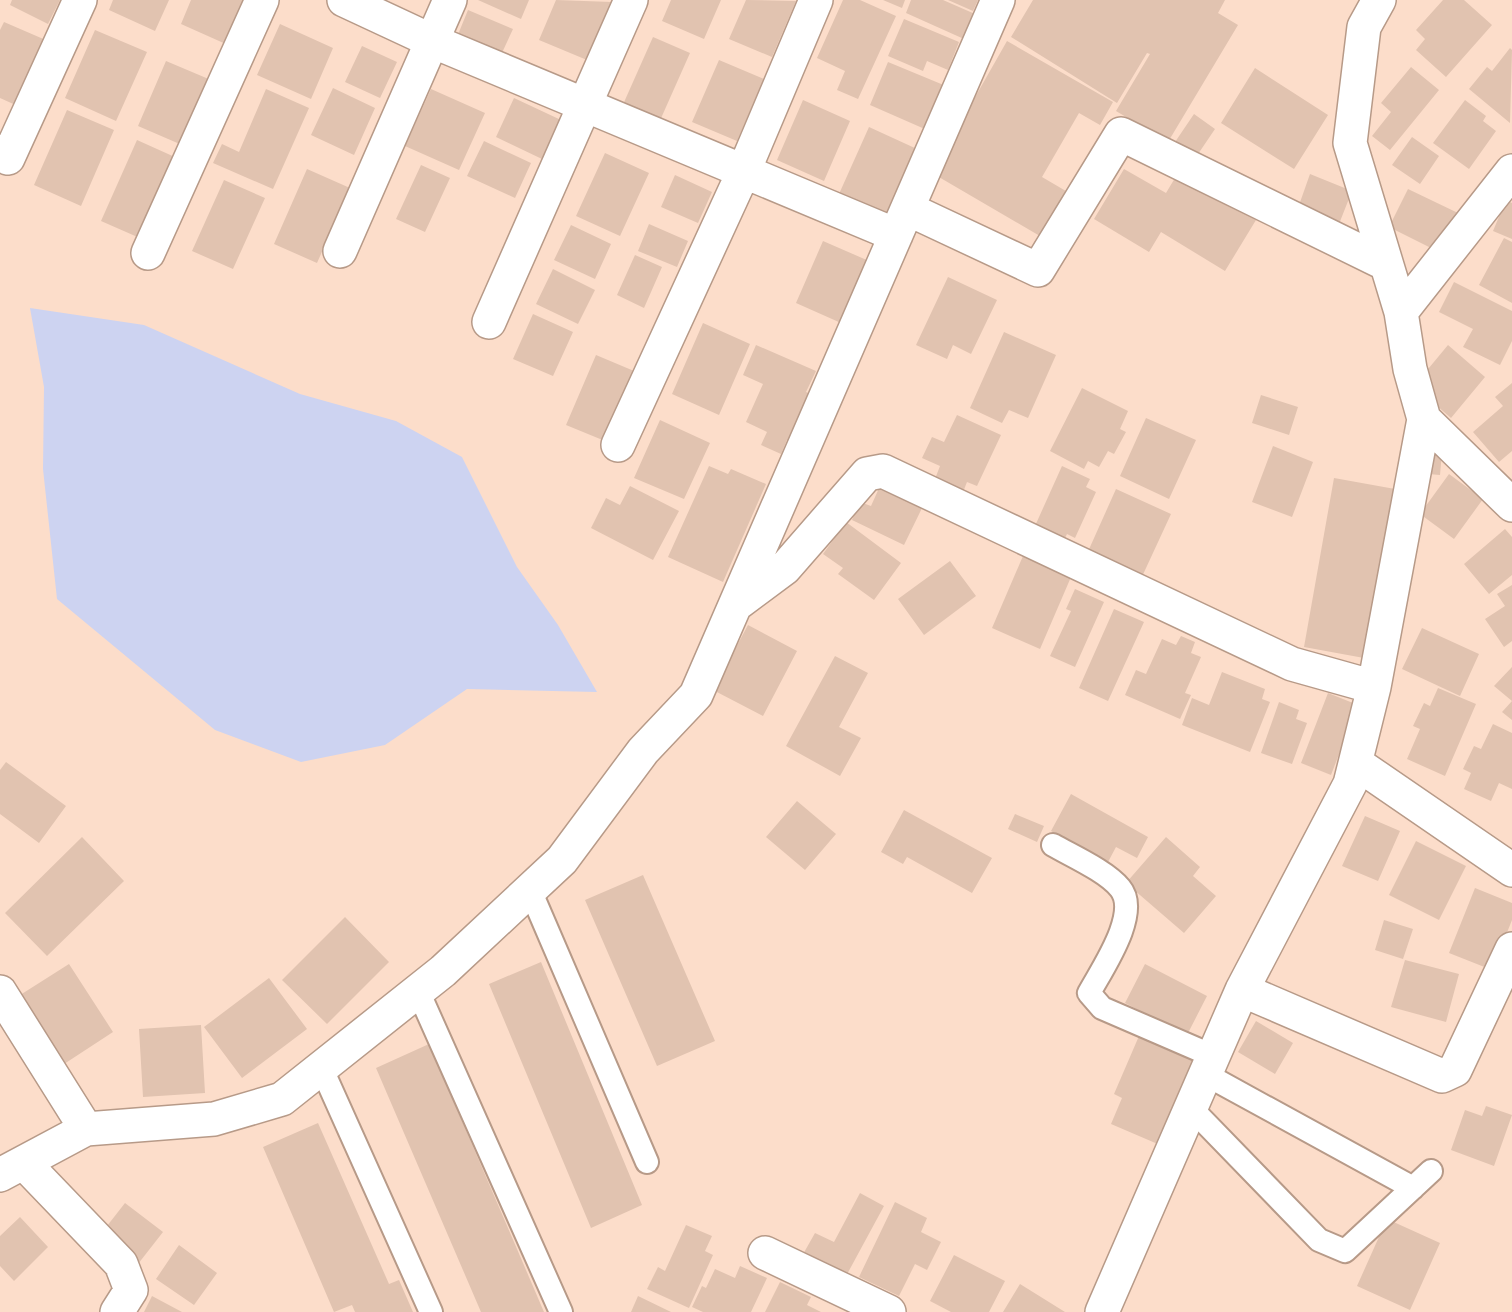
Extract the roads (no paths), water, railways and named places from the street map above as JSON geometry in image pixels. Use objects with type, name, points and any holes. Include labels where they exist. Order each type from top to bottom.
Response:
[{"type":"street","points":[[0,152],[8,158],[80,0]]},
{"type":"street","points":[[148,253],[262,0]]},
{"type":"street","points":[[344,0],[432,41],[743,173],[902,222],[1038,270],[1121,134],[1386,264]]},
{"type":"street","points":[[340,251],[450,0]]},
{"type":"street","points":[[489,322],[631,0]]},
{"type":"street","points":[[618,445],[743,173],[816,0]]},
{"type":"street","points":[[117,1312],[131,1290],[121,1264],[12,1169],[86,1129],[214,1119],[282,1099],[443,971],[562,860],[643,751],[696,695],[738,603],[998,0]]},
{"type":"street","points":[[1102,1312],[1242,990],[1350,784],[1374,687],[1424,419],[1410,369],[1401,312],[1350,144],[1364,27],[1379,0]]},
{"type":"street","points":[[1401,312],[1512,171]]},
{"type":"street","points":[[1424,419],[1507,489]]},
{"type":"street","points":[[738,603],[785,568],[867,474],[883,471],[1292,664],[1374,687]]},
{"type":"street","points":[[1356,763],[1512,870]]},
{"type":"street","points":[[1242,990],[1442,1076],[1455,1070],[1512,949]]},
{"type":"street","points":[[0,992],[86,1129]]},
{"type":"street","points":[[765,1253],[890,1312]]},
{"type":"lane","points":[[1053,845],[1120,888],[1127,906],[1121,933],[1089,993],[1101,1008],[1209,1065],[1413,1188]]},
{"type":"lane","points":[[530,890],[648,1162]]},
{"type":"lane","points":[[418,991],[561,1312]]},
{"type":"lane","points":[[321,1067],[431,1312]]},
{"type":"lane","points":[[1190,1107],[1319,1240],[1345,1251],[1431,1171]]}]
